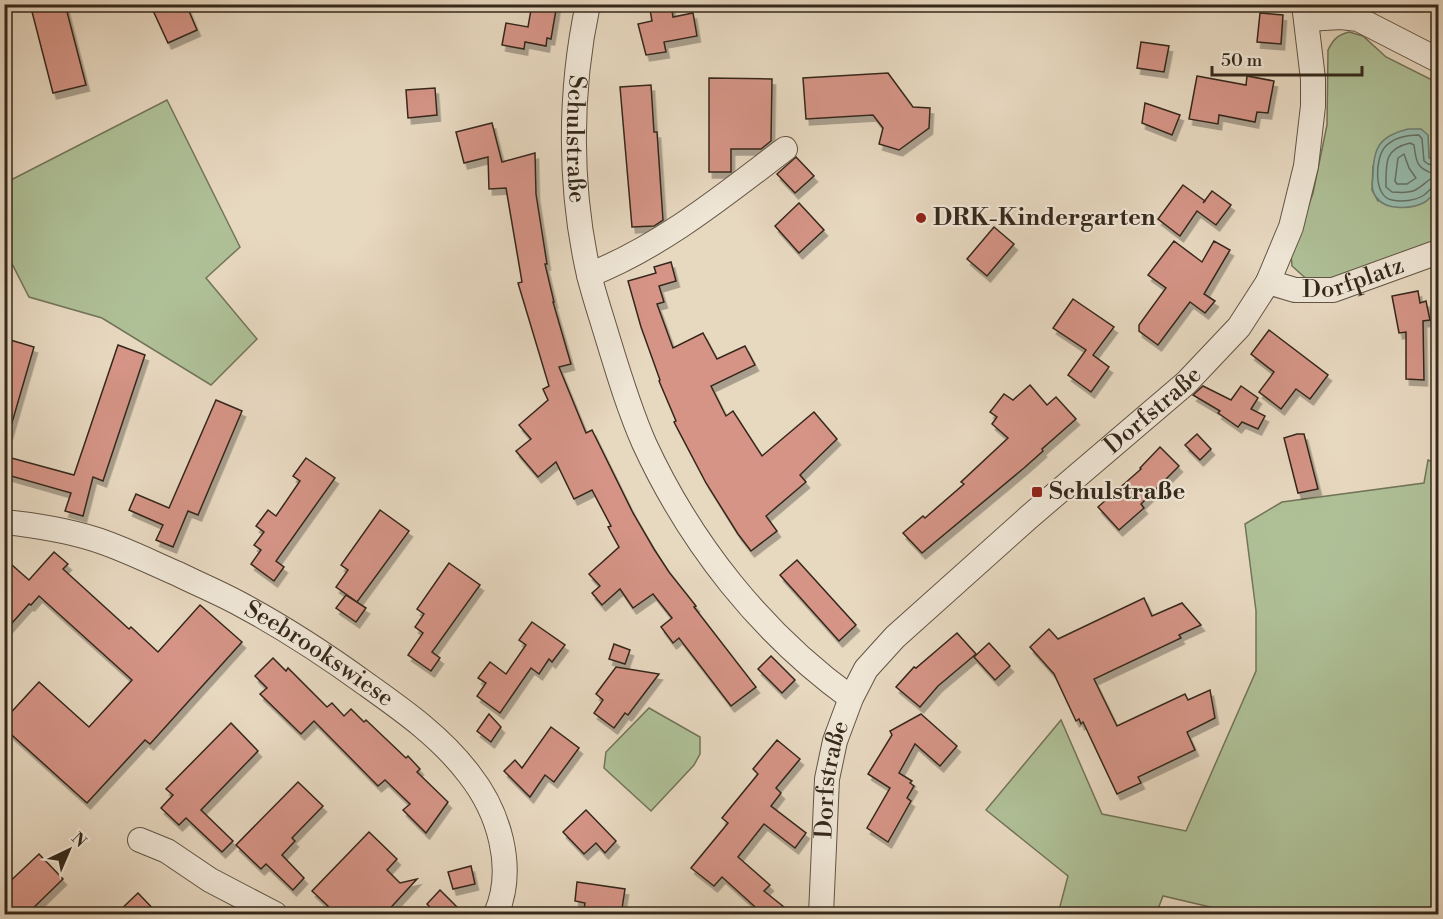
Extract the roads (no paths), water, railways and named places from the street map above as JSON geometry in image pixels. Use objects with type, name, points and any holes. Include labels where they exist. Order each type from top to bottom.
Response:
[{"type":"street","name":"Schulstraße","points":[[588,4],[580,42],[576,99],[575,186],[589,275],[627,398],[644,442],[675,503],[707,553],[739,594],[774,631],[820,676],[851,698]]},
{"type":"street","points":[[1305,12],[1358,19],[1438,60]]},
{"type":"street","name":"Dorfstraße","points":[[821,915],[827,779],[835,741],[851,698],[866,669],[895,637],[1029,517],[1186,382],[1239,327],[1268,282],[1291,227],[1306,166],[1313,106],[1313,79],[1305,12]]},
{"type":"street","points":[[589,275],[621,262],[654,244],[785,149]]},
{"type":"street","name":"Dorfplatz","points":[[1268,282],[1295,290],[1333,290],[1438,252]]},
{"type":"street","name":"Seebrookswiese","points":[[4,522],[55,529],[94,539],[139,556],[239,603],[334,662],[407,713],[448,750],[470,774],[490,806],[503,846],[505,874],[496,915]]},
{"type":"street","points":[[140,840],[167,851],[210,880],[275,915]]},
{"type":"water","points":[[1408,129],[1421,129],[1428,135],[1429,158],[1438,161],[1438,189],[1429,199],[1420,204],[1393,207],[1381,202],[1374,193],[1373,166],[1380,144],[1391,135]]},
{"type":"place","name":"DRK-Kindergarten","points":[[921,218]]},
{"type":"place","name":"Schulstraße","points":[[1037,492]]}]
